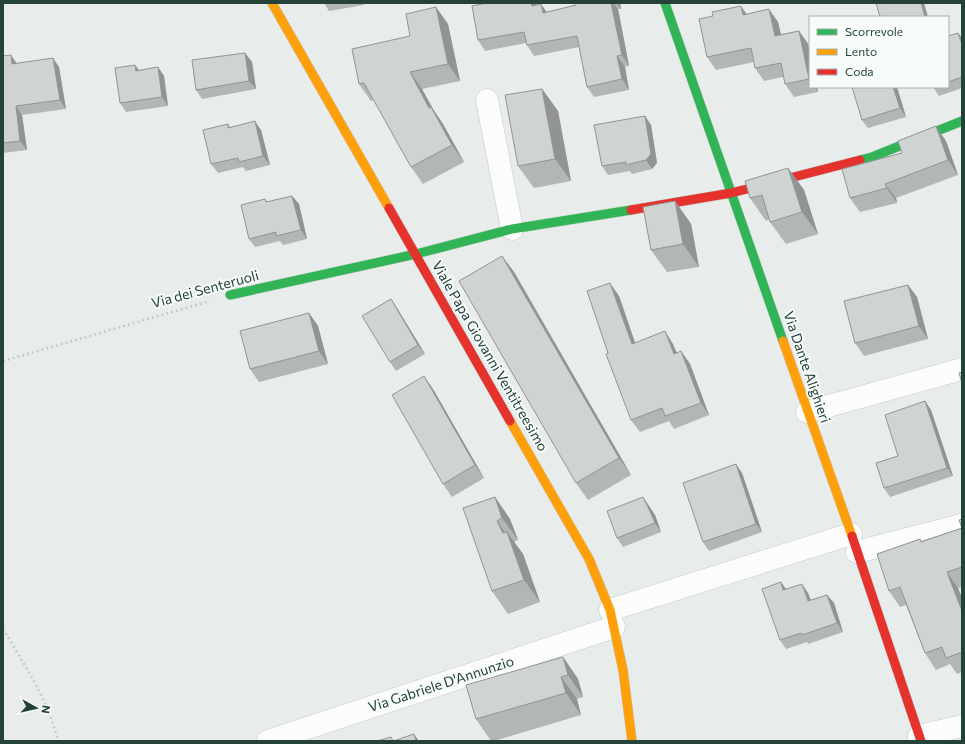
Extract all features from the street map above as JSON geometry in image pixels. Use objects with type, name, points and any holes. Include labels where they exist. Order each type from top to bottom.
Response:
[{"type":"street","name":"Viale Papa Giovanni Ventitreesimo","points":[[272,3],[589,559],[612,618],[623,670],[632,741]]},
{"type":"street","name":"Via Dante Alighieri","points":[[665,3],[854,543],[920,739]]},
{"type":"street","points":[[487,100],[512,229]]},
{"type":"street","name":"Via dei Senteruoli","points":[[230,295],[416,254],[512,229],[731,193],[872,157],[962,121]]},
{"type":"street","points":[[807,412],[962,369]]},
{"type":"street","name":"Via Gabriele D'Annunzio","points":[[268,741],[612,618],[854,543],[962,525]]},
{"type":"street","points":[[920,739],[962,726]]},
{"type":"path","name":"Via dei Senteruoli","points":[[3,361],[230,295]]},
{"type":"path","points":[[3,629],[33,680],[54,727],[58,741]]},
{"type":"building","points":[[487,3],[531,3],[532,6],[541,4],[543,13],[576,5],[576,3],[611,3],[622,55],[617,56],[622,79],[587,87],[577,36],[527,45],[524,32],[478,40],[472,6]]},
{"type":"building","points":[[876,3],[921,3],[925,16],[880,16]]},
{"type":"building","points":[[741,6],[743,15],[769,9],[775,36],[799,31],[809,79],[785,84],[781,63],[755,68],[751,48],[707,57],[699,19],[713,16],[712,12]]},
{"type":"building","points":[[436,7],[448,64],[410,72],[429,108],[431,107],[452,145],[411,167],[364,83],[359,84],[352,49],[410,36],[406,14]]},
{"type":"building","points":[[958,33],[962,44],[962,77],[949,82],[949,36]]},
{"type":"building","points":[[245,53],[249,81],[196,90],[192,60]]},
{"type":"building","points":[[11,55],[12,64],[53,58],[60,100],[16,106],[20,141],[3,143],[3,56]]},
{"type":"building","points":[[135,65],[136,71],[158,67],[162,97],[120,103],[115,68]]},
{"type":"building","points":[[852,88],[893,88],[900,108],[862,120]]},
{"type":"building","points":[[542,89],[555,159],[518,166],[505,95]]},
{"type":"building","points":[[645,116],[651,154],[646,160],[626,165],[626,162],[602,166],[594,125]]},
{"type":"building","points":[[255,121],[263,156],[239,162],[238,158],[211,164],[203,130],[228,124],[228,128]]},
{"type":"building","points":[[936,126],[948,160],[885,184],[887,188],[850,198],[842,169],[902,153],[898,141]]},
{"type":"building","points":[[788,168],[802,212],[770,222],[762,195],[750,198],[745,181]]},
{"type":"building","points":[[292,196],[301,230],[276,236],[276,232],[249,239],[241,205],[265,199],[266,202]]},
{"type":"building","points":[[675,201],[683,244],[651,250],[643,207]]},
{"type":"building","points":[[502,256],[619,458],[576,483],[459,281]]},
{"type":"building","points":[[610,283],[632,344],[665,331],[674,354],[681,351],[701,403],[665,416],[662,408],[631,420],[606,354],[608,353],[587,291]]},
{"type":"building","points":[[908,285],[919,326],[855,343],[844,301]]},
{"type":"building","points":[[391,299],[418,345],[390,362],[362,316]]},
{"type":"building","points":[[309,313],[319,351],[250,369],[240,331]]},
{"type":"building","points":[[962,372],[962,383],[959,373]]},
{"type":"building","points":[[424,376],[475,465],[443,484],[392,395]]},
{"type":"building","points":[[925,401],[947,468],[884,488],[876,463],[898,456],[885,415]]},
{"type":"building","points":[[736,464],[756,524],[703,542],[683,483]]},
{"type":"building","points":[[495,497],[502,518],[497,521],[503,533],[507,532],[524,580],[492,591],[463,508]]},
{"type":"building","points":[[643,497],[655,523],[617,538],[607,511]]},
{"type":"building","points":[[962,519],[962,528],[959,520]]},
{"type":"building","points":[[962,528],[962,567],[947,572],[962,611],[962,652],[946,658],[942,647],[925,653],[900,587],[889,591],[877,554],[920,539],[921,542]]},
{"type":"building","points":[[781,582],[783,590],[802,584],[808,601],[827,595],[837,623],[802,635],[801,633],[780,640],[762,589]]},
{"type":"building","points":[[563,657],[568,675],[561,677],[566,693],[476,719],[466,685]]},
{"type":"building","points":[[414,734],[416,741],[393,741]]},
{"type":"building","points":[[391,737],[393,741],[377,741]]},
{"type":"traffic: fast","points":[[665,3],[783,341]]},
{"type":"traffic: fast","points":[[860,160],[872,157],[962,121]]},
{"type":"traffic: fast","points":[[230,295],[416,254],[512,229],[631,210]]},
{"type":"traffic: slow","points":[[272,3],[389,208]]},
{"type":"traffic: slow","points":[[783,341],[852,536]]},
{"type":"traffic: slow","points":[[510,421],[589,559],[610,610],[623,670],[632,741]]},
{"type":"traffic: jam","points":[[631,210],[731,193],[860,160]]},
{"type":"traffic: jam","points":[[389,208],[510,421]]},
{"type":"traffic: jam","points":[[852,536],[921,741]]}]
